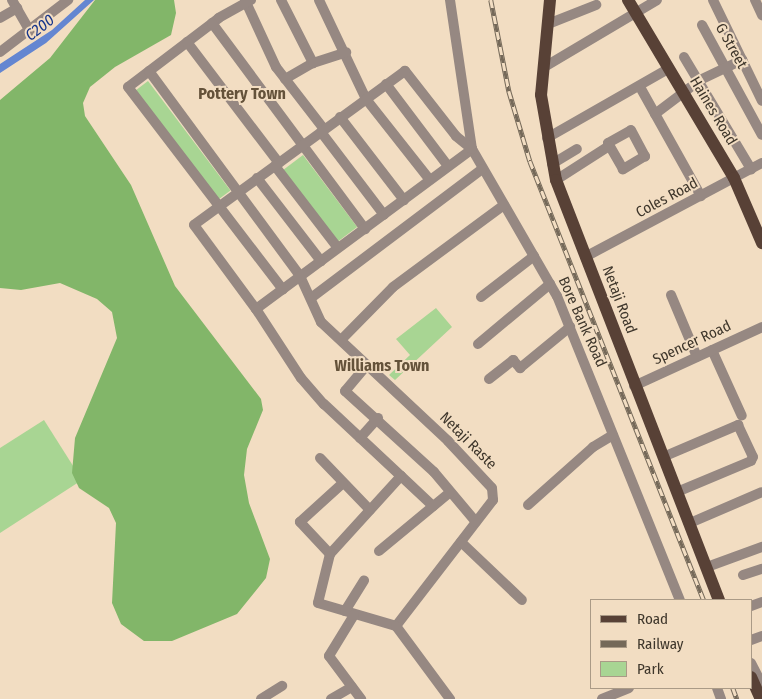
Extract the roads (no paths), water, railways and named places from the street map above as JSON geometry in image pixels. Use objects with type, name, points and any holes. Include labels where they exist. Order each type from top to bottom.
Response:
[{"type":"main road","name":"Netaji Road","points":[[550,0],[546,66],[541,95],[547,138],[556,180],[634,386],[678,492],[719,599]]},
{"type":"main road","name":"Haines Road","points":[[630,6],[734,178],[762,243]]},
{"type":"main road","points":[[758,680],[761,699]]},
{"type":"street","points":[[0,52],[30,31],[68,0]]},
{"type":"street","points":[[281,0],[313,63]]},
{"type":"street","points":[[319,0],[346,52],[366,99],[430,180]]},
{"type":"street","name":"Bore Bank Road","points":[[450,0],[472,149],[550,284],[570,327],[680,599]]},
{"type":"street","points":[[546,66],[622,23],[630,6],[657,0]]},
{"type":"street","points":[[713,0],[762,101]]},
{"type":"street","points":[[755,0],[762,15]]},
{"type":"street","points":[[283,290],[128,86],[212,23],[248,1],[265,46],[285,79],[384,215]]},
{"type":"street","points":[[0,18],[14,4],[30,31]]},
{"type":"street","points":[[548,24],[596,5]]},
{"type":"street","points":[[212,23],[365,229]]},
{"type":"street","name":"G Street","points":[[702,25],[762,135]]},
{"type":"street","points":[[187,42],[338,248]]},
{"type":"street","points":[[285,79],[313,63],[346,52]]},
{"type":"street","points":[[684,57],[700,80],[751,169]]},
{"type":"street","points":[[656,114],[682,92],[700,80],[742,60]]},
{"type":"street","points":[[547,138],[640,87],[668,69]]},
{"type":"street","name":"Netaji Raste","points":[[148,71],[300,276],[321,322],[492,488],[493,500],[396,626]]},
{"type":"street","points":[[256,309],[472,149],[456,136],[405,71],[194,225],[256,309],[301,378],[360,438],[433,506]]},
{"type":"street","points":[[386,84],[448,166]]},
{"type":"street","points":[[640,87],[701,196]]},
{"type":"street","points":[[340,117],[404,200]]},
{"type":"street","points":[[556,180],[609,146]]},
{"type":"street","points":[[552,164],[577,149]]},
{"type":"street","name":"Coles Road","points":[[585,258],[762,163]]},
{"type":"street","points":[[311,298],[482,169]]},
{"type":"street","points":[[257,178],[321,262]]},
{"type":"street","points":[[341,340],[393,288],[504,205]]},
{"type":"street","points":[[481,297],[534,256]]},
{"type":"street","points":[[478,344],[550,284]]},
{"type":"street","points":[[671,296],[697,357]]},
{"type":"street","points":[[489,379],[513,360],[520,368],[570,327]]},
{"type":"street","name":"Spencer Road","points":[[634,386],[762,327]]},
{"type":"street","points":[[712,350],[742,416]]},
{"type":"street","points":[[367,365],[345,391],[378,418],[440,479],[449,493],[476,522]]},
{"type":"street","points":[[360,438],[378,418]]},
{"type":"street","points":[[663,457],[738,425],[753,457],[751,461],[678,492]]},
{"type":"street","points":[[528,505],[593,447],[613,434]]},
{"type":"street","points":[[320,458],[370,510]]},
{"type":"street","points":[[401,476],[330,554],[318,603],[396,626],[450,699]]},
{"type":"street","points":[[330,554],[300,522],[343,483]]},
{"type":"street","points":[[690,523],[762,492]]},
{"type":"street","points":[[380,551],[449,493]]},
{"type":"street","points":[[461,542],[522,600]]},
{"type":"street","points":[[707,567],[762,547]]},
{"type":"street","points":[[743,575],[762,569]]},
{"type":"street","points":[[360,699],[329,656],[364,580]]},
{"type":"street","points":[[752,665],[758,680]]},
{"type":"street","points":[[261,699],[282,686]]},
{"type":"street","points":[[331,699],[352,687]]},
{"type":"street","points":[[602,699],[627,689]]},
{"type":"water","points":[[85,0],[94,0],[46,43],[0,73],[0,64],[52,30]]},
{"type":"railway","points":[[491,0],[509,91],[530,161],[704,599]]},
{"type":"railway","points":[[733,689],[737,699]]},
{"type":"district","name":"Pottery Town","points":[[242,94]]},
{"type":"district","name":"Williams Town","points":[[382,366]]},
{"type":"water label","name":"C200","points":[[40,28]]}]
